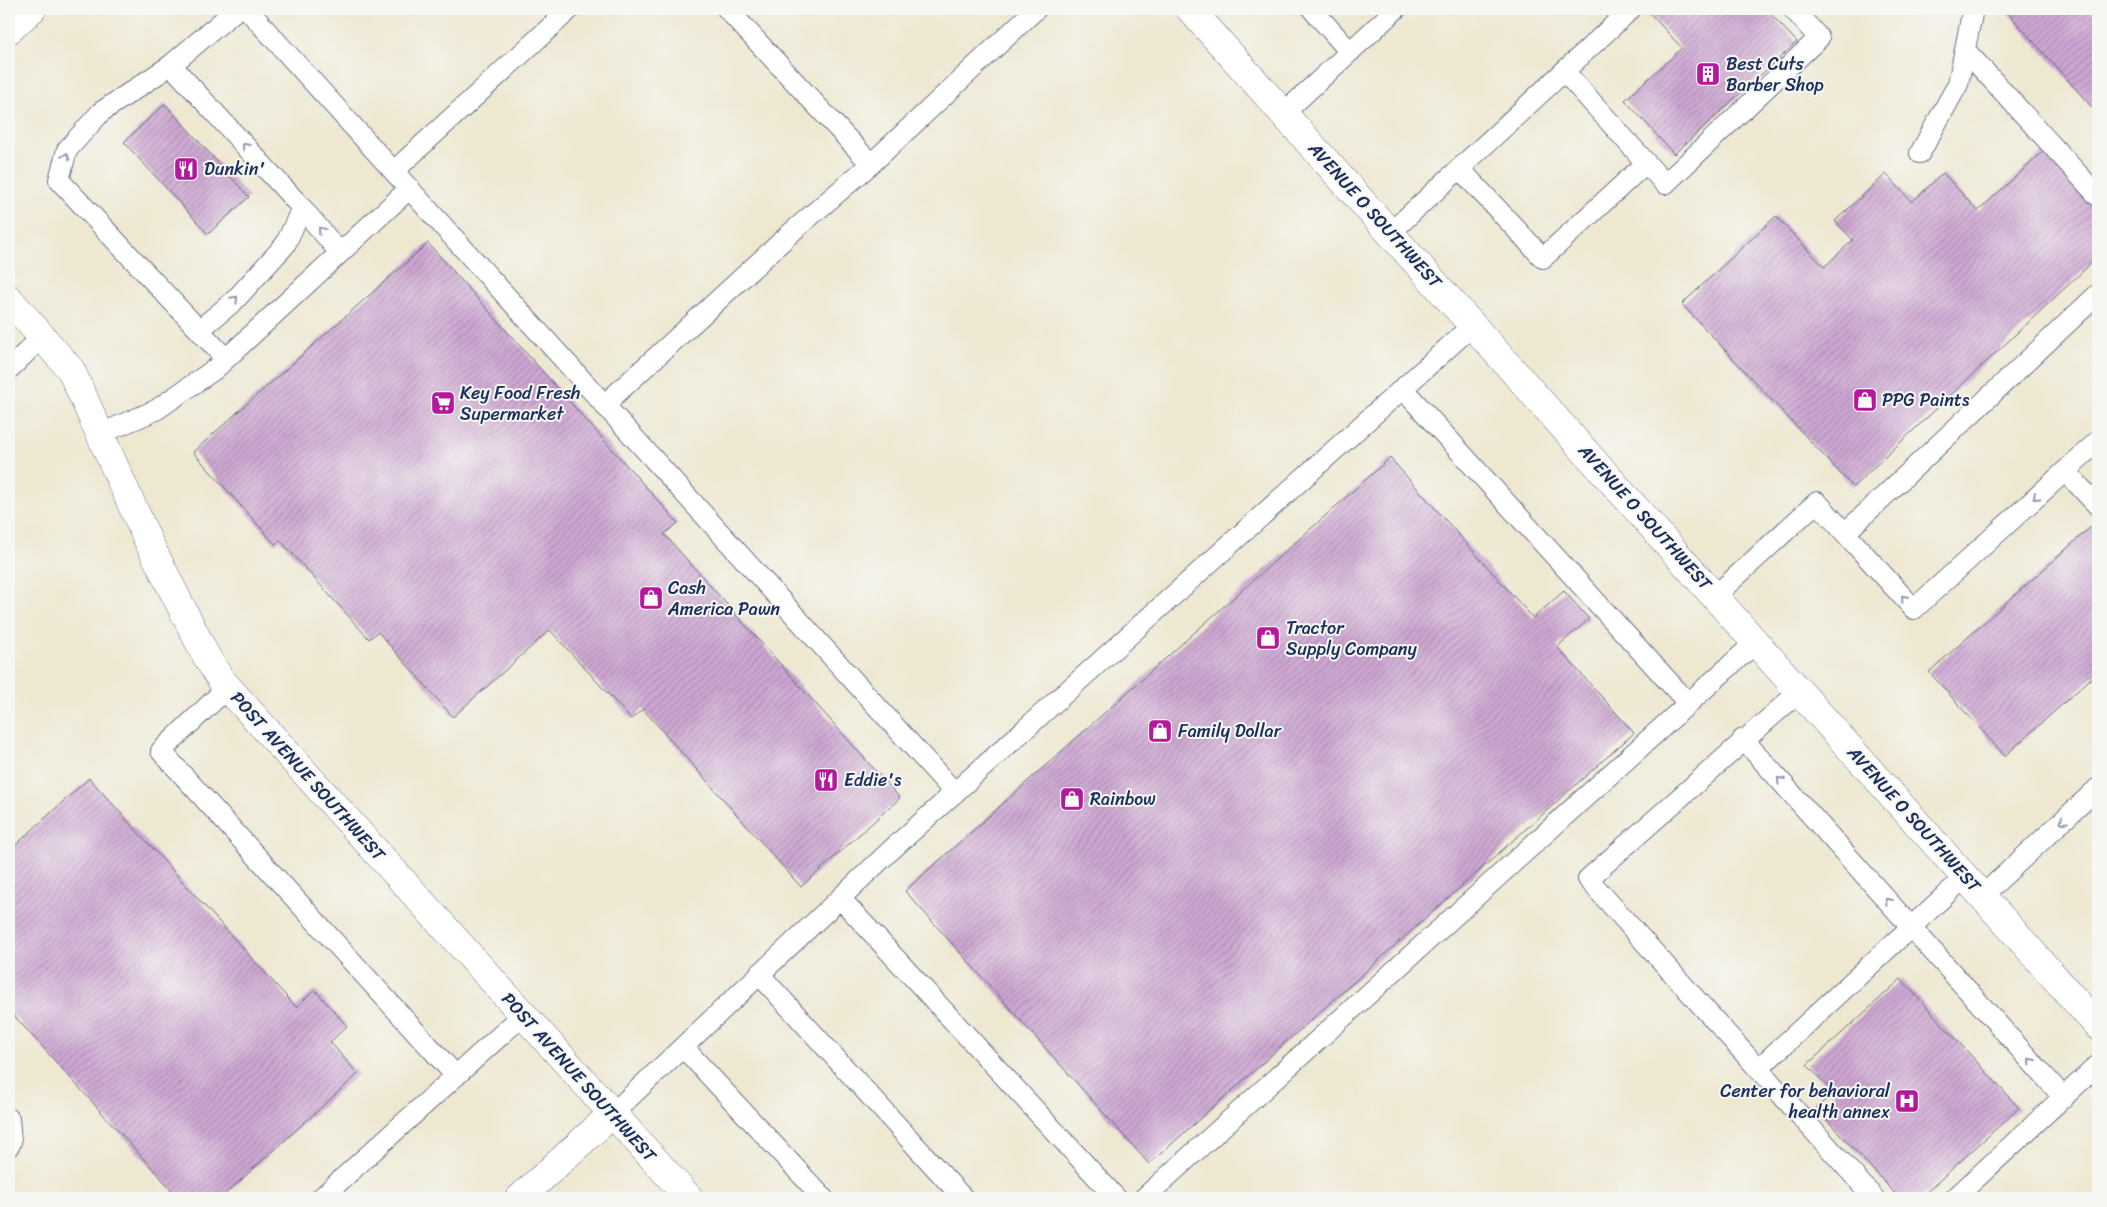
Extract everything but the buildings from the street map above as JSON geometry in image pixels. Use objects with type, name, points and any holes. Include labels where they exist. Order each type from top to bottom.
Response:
[{"type":"main road","points":[[9,30],[32,9]]},
{"type":"main road","name":"AVENUE O SOUTHWEST","points":[[1190,9],[2098,1026]]},
{"type":"main road","name":"POST AVENUE SOUTHWEST","points":[[9,299],[71,370],[149,543],[205,654],[228,687],[689,1198]]},
{"type":"main road","points":[[520,1198],[612,1114]]},
{"type":"lane","points":[[226,359],[59,180],[67,150],[101,112],[171,65],[236,9]]},
{"type":"lane","points":[[247,9],[955,793]]},
{"type":"lane","points":[[394,171],[570,9]]},
{"type":"lane","points":[[727,9],[871,164]]},
{"type":"lane","points":[[604,405],[794,231],[871,164],[1035,9]]},
{"type":"lane","points":[[1312,9],[1350,52]]},
{"type":"lane","points":[[1284,114],[1396,9]]},
{"type":"lane","points":[[1390,234],[1630,10],[1628,9]]},
{"type":"lane","points":[[1564,71],[1665,184],[1819,38],[1793,9]]},
{"type":"lane","points":[[1920,153],[1958,84],[1973,9]]},
{"type":"lane","points":[[1965,50],[2098,196]]},
{"type":"lane","points":[[171,65],[340,252]]},
{"type":"lane","points":[[1460,168],[1543,258],[1646,162]]},
{"type":"lane","points":[[100,434],[156,410],[226,359],[410,188]]},
{"type":"lane","points":[[198,330],[234,301],[285,245],[302,208]]},
{"type":"lane","points":[[1845,533],[2098,294]]},
{"type":"lane","points":[[612,1114],[840,898],[1473,325]]},
{"type":"lane","points":[[9,369],[42,337]]},
{"type":"lane","points":[[1402,389],[1688,703]]},
{"type":"lane","points":[[1715,596],[1817,502],[1914,609],[2098,441]]},
{"type":"lane","points":[[2065,471],[2098,506]]},
{"type":"lane","points":[[1144,1198],[1756,642]]},
{"type":"lane","points":[[228,687],[161,751],[456,1076]]},
{"type":"lane","points":[[1800,691],[1588,879],[1874,1198]]},
{"type":"lane","points":[[1743,740],[2064,1098]]},
{"type":"lane","points":[[1759,1068],[1911,927],[1974,886],[2098,788]]},
{"type":"lane","points":[[840,898],[1116,1198]]},
{"type":"lane","points":[[759,974],[964,1198]]},
{"type":"lane","points":[[321,1198],[523,1015]]},
{"type":"lane","points":[[683,1047],[822,1198]]},
{"type":"lane","points":[[1955,1198],[2098,1065]]},
{"type":"lane","points":[[9,1119],[11,1142],[9,1146]]},
{"type":"place","name":"Best Cuts Barber Shop","points":[[1708,74]]},
{"type":"place","name":"Dunkin'","points":[[186,169]]},
{"type":"place","name":"PPG Paints","points":[[1865,400]]},
{"type":"place","name":"Key Food Fresh Supermarket","points":[[443,403]]},
{"type":"place","name":"Cash America Pawn","points":[[651,598]]},
{"type":"place","name":"Tractor Supply Company","points":[[1268,638]]},
{"type":"place","name":"Family Dollar","points":[[1160,731]]},
{"type":"place","name":"Eddie's","points":[[826,780]]},
{"type":"place","name":"Rainbow","points":[[1072,799]]},
{"type":"place","name":"Center for behavioral health annex","points":[[1907,1101]]}]
